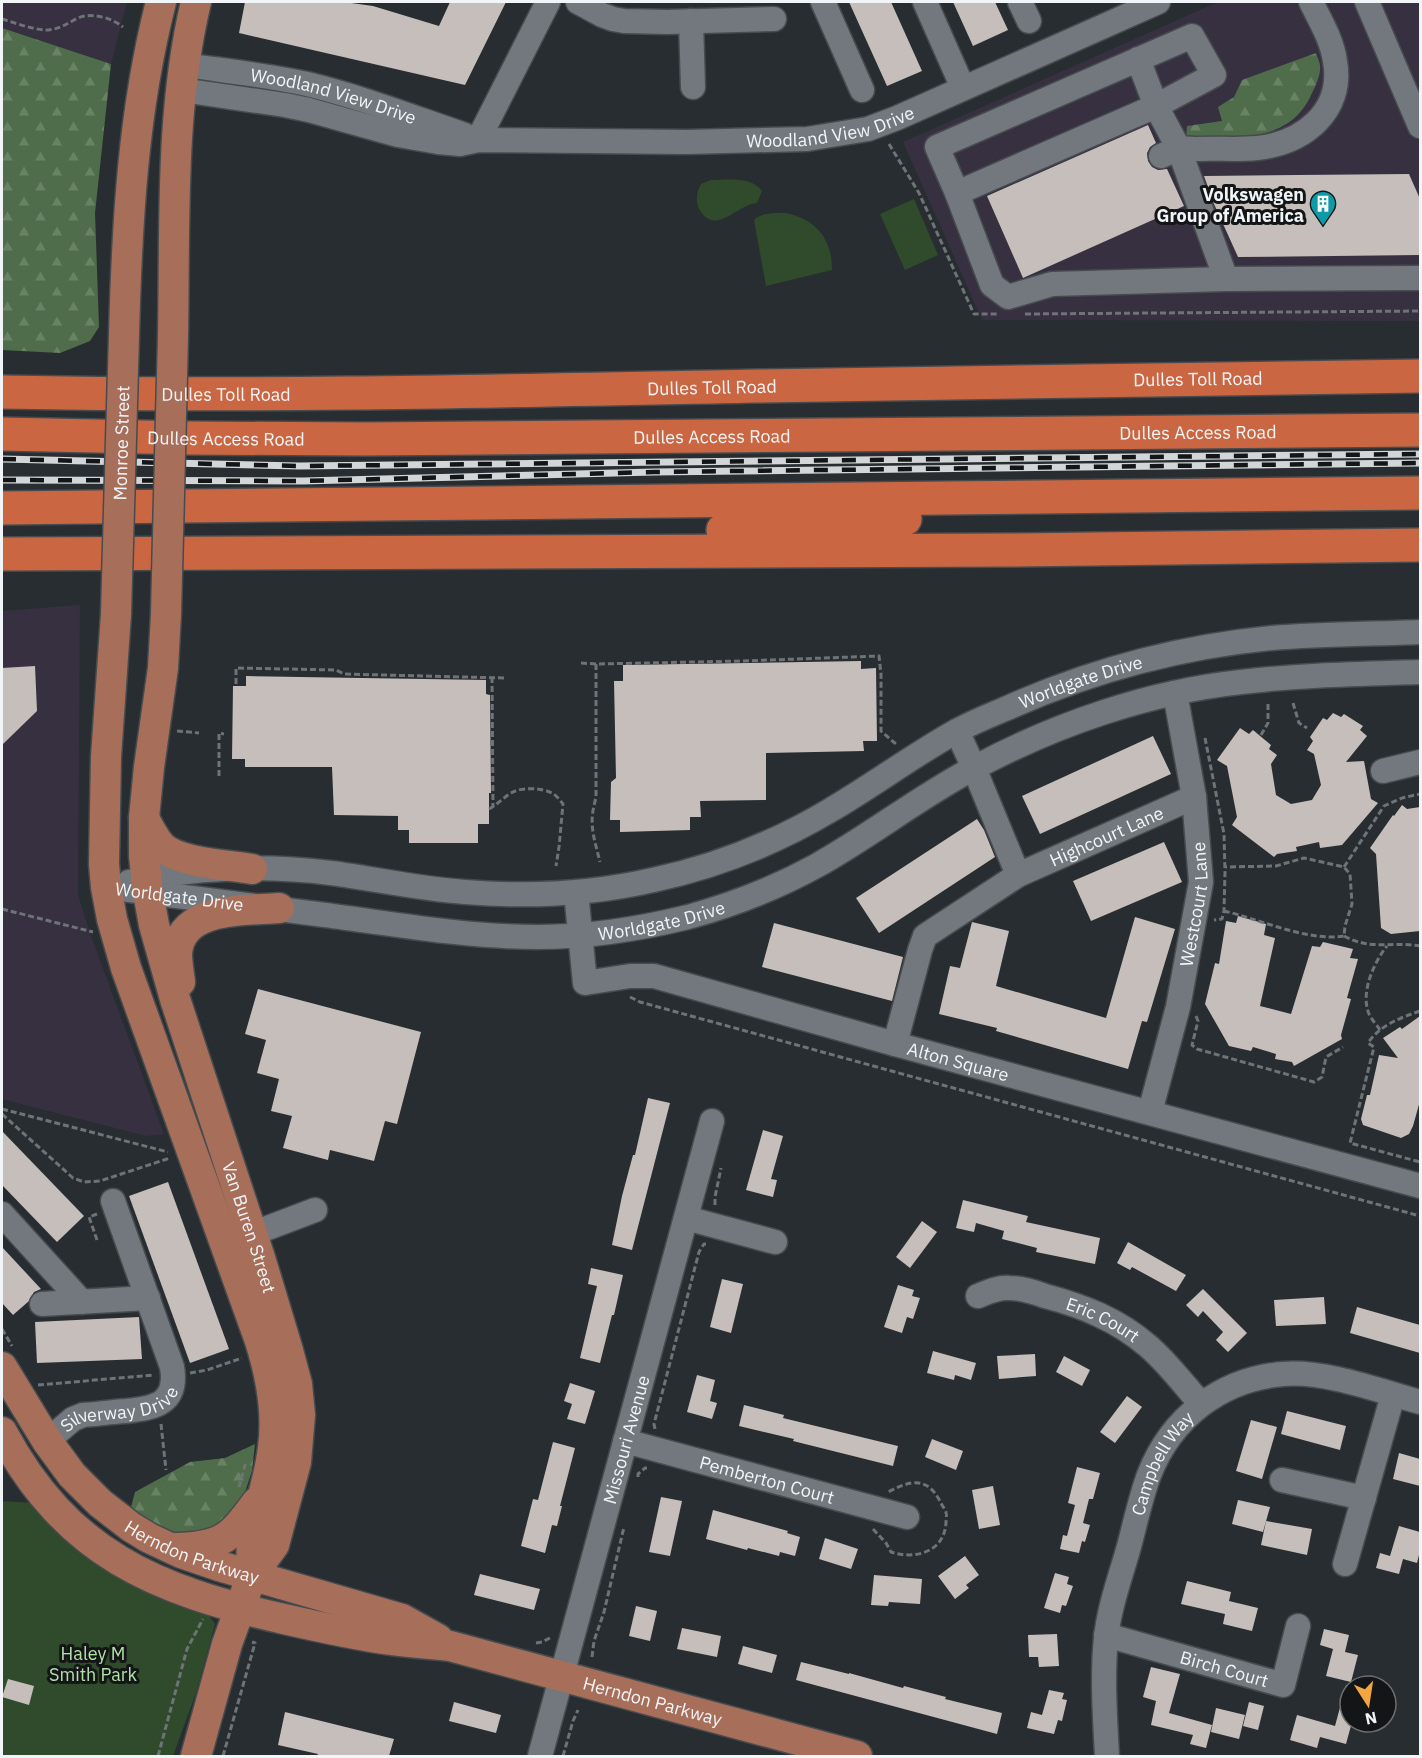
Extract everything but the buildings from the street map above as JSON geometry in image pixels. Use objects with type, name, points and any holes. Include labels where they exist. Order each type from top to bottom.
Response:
[{"type":"highway","name":"Dulles Toll Road","points":[[11,391],[184,395],[358,394],[1420,376]]},
{"type":"highway","name":"Dulles Access Road","points":[[2,434],[365,440],[1420,430]]},
{"type":"highway","points":[[2,508],[1420,493]]},
{"type":"highway","points":[[525,551],[723,530],[1073,509],[1172,496]]},
{"type":"highway","points":[[2,554],[1118,550],[1420,545]]},
{"type":"main road","name":"Monroe Street","points":[[106,887],[105,792],[116,614],[127,237],[134,150],[143,84],[161,2]]},
{"type":"main road","points":[[147,885],[144,818],[163,668],[166,614],[176,171],[183,78],[196,2]]},
{"type":"main road","points":[[144,818],[157,840],[174,855],[191,860],[252,869]]},
{"type":"main road","name":"Van Buren Street","points":[[147,885],[161,951],[185,1033],[238,1239],[273,1392],[274,1445],[251,1490],[252,1575]]},
{"type":"main road","name":"Van Buren Street","points":[[106,887],[115,932],[126,968],[293,1367],[300,1401],[296,1462],[274,1545],[252,1575],[227,1644],[196,1756]]},
{"type":"main road","points":[[185,1033],[177,952],[187,929],[209,915],[279,908]]},
{"type":"main road","name":"Herndon Parkway","points":[[2,1367],[47,1441],[72,1475],[100,1503],[131,1527],[170,1548],[201,1560],[402,1620],[450,1646]]},
{"type":"main road","name":"Herndon Parkway","points":[[2,1432],[17,1460],[42,1496],[76,1530],[121,1563],[159,1582],[199,1597],[300,1622],[390,1640],[450,1646],[857,1756]]},
{"type":"main road","points":[[170,1548],[201,1546],[223,1539],[237,1528],[251,1490]]},
{"type":"street","points":[[478,140],[548,2]]},
{"type":"street","points":[[578,2],[613,19],[634,21],[774,19]]},
{"type":"street","points":[[824,2],[862,90]]},
{"type":"street","points":[[925,2],[963,88]]},
{"type":"street","name":"Woodland View Drive","points":[[183,78],[398,135],[438,142],[460,144],[478,140],[687,142],[807,139],[868,129],[1158,2]]},
{"type":"street","points":[[1170,152],[1256,148],[1278,144],[1295,138],[1321,117],[1330,104],[1335,90],[1335,60],[1331,44],[1311,2]]},
{"type":"street","points":[[1367,2],[1420,126]]},
{"type":"street","points":[[692,21],[693,87]]},
{"type":"street","points":[[957,193],[1156,106],[1214,75],[1192,36],[937,147],[992,285],[1008,297],[1052,285],[1226,279],[1420,278]]},
{"type":"street","points":[[1138,60],[1156,106],[1170,152],[1226,279]]},
{"type":"street","name":"Worldgate Drive","points":[[147,885],[166,873],[252,869],[329,873],[436,890],[519,894],[576,892],[657,880],[709,865],[761,845],[810,822],[957,731],[1039,693],[1151,657],[1214,645],[1274,638],[1420,632]]},
{"type":"street","name":"Worldgate Drive","points":[[106,887],[147,885],[279,908],[485,935],[538,937],[580,935],[636,928],[715,909],[766,890],[815,866],[931,793],[1018,745],[1073,723],[1134,703],[1239,682],[1300,676],[1420,672]]},
{"type":"street","name":"Westcourt Lane","points":[[1150,1112],[1178,1006],[1201,882],[1194,797],[1175,693]]},
{"type":"street","points":[[957,731],[1018,875]]},
{"type":"street","points":[[1383,771],[1420,762]]},
{"type":"street","name":"Highcourt Lane","points":[[895,1044],[925,936],[1018,875],[1194,797]]},
{"type":"street","name":"Alton Square","points":[[576,892],[585,983],[630,976],[654,976],[895,1044],[1420,1186]]},
{"type":"street","name":"Missouri Avenue","points":[[540,1756],[712,1121]]},
{"type":"street","name":"Silverway Drive","points":[[47,1441],[73,1419],[82,1415],[146,1409],[159,1404],[165,1399],[174,1380],[174,1371],[113,1201]]},
{"type":"street","points":[[238,1239],[315,1210]]},
{"type":"street","points":[[2,1214],[82,1302]]},
{"type":"street","points":[[686,1218],[776,1242]]},
{"type":"street","name":"Eric Court","points":[[978,1296],[992,1290],[1023,1289],[1075,1304],[1104,1316],[1150,1347],[1201,1404]]},
{"type":"street","points":[[42,1304],[148,1298]]},
{"type":"street","name":"Campbell Way","points":[[1107,1756],[1104,1666],[1106,1635],[1148,1477],[1160,1451],[1173,1431],[1201,1404],[1230,1387],[1254,1379],[1281,1374],[1324,1376],[1420,1402]]},
{"type":"street","points":[[1345,1564],[1392,1395]]},
{"type":"street","name":"Pemberton Court","points":[[625,1441],[907,1517]]},
{"type":"street","points":[[1282,1480],[1364,1498]]},
{"type":"street","name":"Birch Court","points":[[1106,1635],[1283,1686],[1298,1626]]},
{"type":"path","points":[[2,19],[49,30],[62,27],[79,18],[92,16],[114,21],[123,27]]},
{"type":"path","points":[[581,663],[743,662],[879,656],[881,731],[899,747]]},
{"type":"path","points":[[596,664],[596,798],[591,824],[600,862]]},
{"type":"path","points":[[236,684],[236,668],[336,670],[344,674],[393,676],[504,678]]},
{"type":"path","points":[[492,677],[491,808],[510,793],[521,788],[554,794],[563,804],[556,866]]},
{"type":"path","points":[[1293,703],[1299,723],[1306,728]]},
{"type":"path","points":[[1261,735],[1268,723],[1269,704]]},
{"type":"path","points":[[176,731],[199,733]]},
{"type":"path","points":[[219,776],[219,734],[224,734]]},
{"type":"path","points":[[1204,734],[1224,834],[1224,911],[1222,919],[1210,920]]},
{"type":"path","points":[[1344,867],[1384,806],[1402,798],[1420,794]]},
{"type":"path","points":[[1225,867],[1276,866],[1304,858],[1344,867],[1350,874],[1352,904],[1344,936]]},
{"type":"path","points":[[2,909],[98,933]]},
{"type":"path","points":[[1224,911],[1277,927],[1331,938],[1344,936],[1356,942],[1387,946],[1410,944],[1420,946]]},
{"type":"path","points":[[1380,1030],[1369,1014],[1367,994],[1370,976],[1378,957],[1387,946]]},
{"type":"path","points":[[616,978],[617,987],[623,993],[640,1002],[1420,1216]]},
{"type":"path","points":[[1420,1011],[1400,1018],[1380,1030],[1368,1043],[1374,1047],[1350,1143],[1420,1162]]},
{"type":"path","points":[[1196,1014],[1198,1021],[1192,1045],[1197,1049],[1314,1082],[1322,1077],[1326,1057],[1342,1047]]},
{"type":"path","points":[[2,1109],[176,1154],[168,1159],[100,1181],[78,1181],[2,1114]]},
{"type":"path","points":[[718,1209],[714,1204],[723,1159]]},
{"type":"path","points":[[36,1385],[174,1371],[207,1370],[244,1357]]},
{"type":"path","points":[[160,1413],[166,1470]]},
{"type":"path","points":[[247,1460],[251,1490]]},
{"type":"path","points":[[158,1756],[187,1649],[202,1620],[205,1630]]},
{"type":"path","points":[[223,1756],[255,1643]]},
{"type":"path","points":[[563,1756],[578,1710]]},
{"type":"shaded area","points":[[2,2],[127,2],[111,64],[2,28]]},
{"type":"shaded area","points":[[1218,2],[1420,2],[1420,321],[982,320],[903,142]]},
{"type":"shaded area","points":[[80,605],[78,895],[164,1134],[146,1136],[2,1099],[2,611]]},
{"type":"green space","points":[[2,28],[111,64],[95,213],[99,327],[90,341],[60,353],[2,350]]},
{"type":"green space","points":[[1316,53],[1320,63],[1317,83],[1302,110],[1290,122],[1258,135],[1186,138],[1187,126],[1222,121],[1218,107],[1234,97],[1242,80]]},
{"type":"green space","points":[[711,180],[746,181],[762,191],[757,203],[742,208],[721,220],[714,220],[707,218],[701,212],[697,202],[701,184]]},
{"type":"green space","points":[[914,199],[938,255],[905,270],[880,214]]},
{"type":"green space","points":[[786,213],[806,220],[821,232],[829,249],[832,270],[766,286],[754,220],[765,214]]},
{"type":"green space","points":[[255,1444],[252,1471],[243,1498],[207,1546],[163,1530],[130,1511],[135,1492],[190,1462],[225,1458]]},
{"type":"green space","name":"Haley M Smith Park","points":[[2,1501],[34,1503],[204,1609],[215,1624],[196,1693],[173,1756],[2,1756]]},
{"type":"railway","points":[[2,459],[299,466],[1420,454]]},
{"type":"railway","points":[[2,480],[303,481],[654,472],[1420,463]]},
{"type":"place","name":"Volkswagen Group of America","points":[[1323,227]]}]
